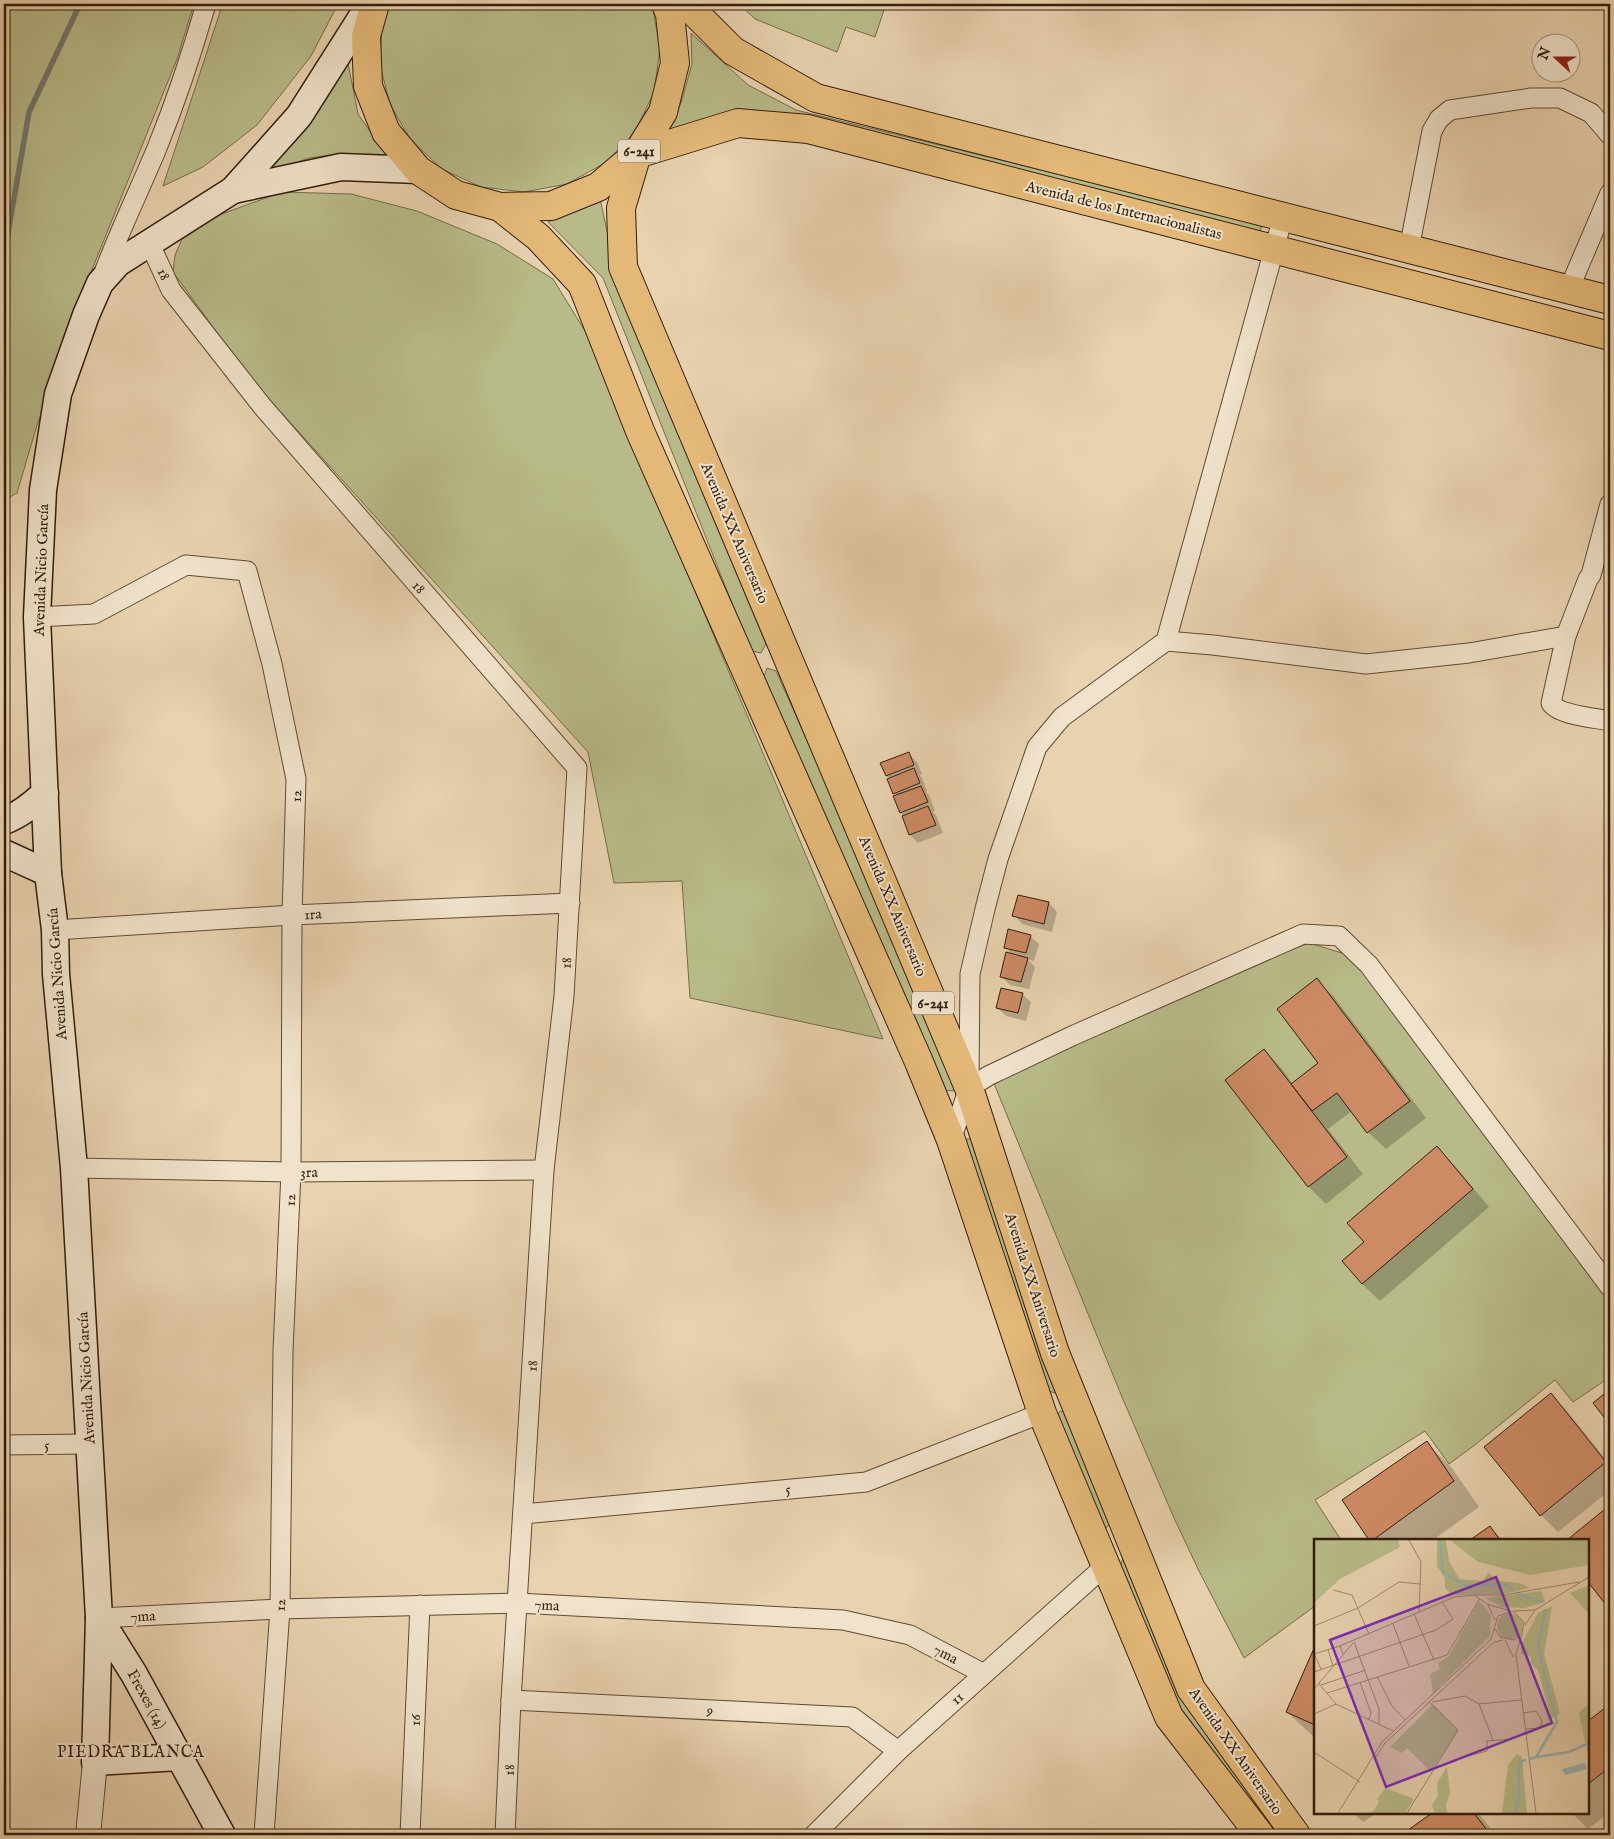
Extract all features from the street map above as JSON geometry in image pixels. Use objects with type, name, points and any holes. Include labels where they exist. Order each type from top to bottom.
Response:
[{"type":"main road","points":[[233,190],[299,116],[370,4]]},
{"type":"main road","name":"6-241","points":[[375,4],[366,36],[368,86],[386,132],[418,170],[456,195],[500,207],[551,206],[598,187],[637,154],[663,112],[675,64],[670,14],[666,4]]},
{"type":"main road","points":[[686,4],[733,51],[816,98],[1610,300]]},
{"type":"main road","name":"Avenida de los Internacionalistas","points":[[637,154],[738,123],[808,129],[1610,336]]},
{"type":"main road","name":"Avenida XX Aniversario","points":[[637,154],[621,208],[623,267],[969,1088],[1055,1353],[1191,1689],[1296,1835]]},
{"type":"main road","points":[[233,190],[341,167],[418,170]]},
{"type":"main road","name":"Avenida Nicio García","points":[[95,1762],[99,1618],[74,1168],[56,974],[55,930],[48,874],[37,617],[43,490],[58,394],[86,315],[100,283],[118,263],[233,190]]},
{"type":"main road","name":"Avenida XX Aniversario","points":[[500,207],[538,237],[582,284],[640,431],[919,1062],[951,1140],[1042,1413],[1169,1718],[1260,1835]]},
{"type":"main road","points":[[4,821],[14,818],[45,793]]},
{"type":"main road","points":[[4,853],[48,874]]},
{"type":"main road","name":"Frexes (14)","points":[[99,1618],[134,1674],[222,1835]]},
{"type":"main road","points":[[95,1762],[179,1757]]},
{"type":"street","points":[[100,283],[122,227],[157,148],[189,65],[206,4]]},
{"type":"street","points":[[1409,249],[1432,131],[1439,119],[1450,110],[1531,98],[1560,98],[1591,114],[1610,135]]},
{"type":"street","points":[[1569,289],[1610,193]]},
{"type":"street","points":[[951,1140],[969,1088],[970,974],[998,859],[1038,747],[1062,717],[1166,641],[1283,216]]},
{"type":"street","name":"18","points":[[149,242],[171,290],[262,406],[577,768],[564,996],[544,1170],[511,1700],[505,1835]]},
{"type":"street","points":[[1610,504],[1591,575],[1566,636],[1551,703],[1553,707],[1561,711],[1610,721]]},
{"type":"street","name":"12","points":[[37,617],[94,614],[186,565],[247,571],[272,664],[296,779],[292,915],[291,1172],[283,1351],[280,1609],[264,1835]]},
{"type":"street","points":[[1166,641],[1366,664],[1469,653],[1566,636]]},
{"type":"street","name":"1ra","points":[[55,930],[292,915],[570,903]]},
{"type":"street","points":[[969,1088],[988,1076],[1072,1036],[1304,934],[1339,936],[1369,965],[1610,1287]]},
{"type":"street","name":"3ra","points":[[74,1168],[291,1172],[544,1170]]},
{"type":"street","name":"5","points":[[523,1514],[866,1482],[1042,1413]]},
{"type":"street","name":"5","points":[[4,1445],[90,1444]]},
{"type":"street","name":"11","points":[[814,1835],[898,1751],[1105,1566]]},
{"type":"street","name":"7ma","points":[[99,1618],[280,1609],[517,1604],[843,1620],[910,1635],[984,1674]]},
{"type":"street","name":"16","points":[[410,1835],[420,1605]]},
{"type":"street","name":"9","points":[[511,1700],[852,1717],[898,1751]]},
{"type":"street","name":"Avenida Nicio García","points":[[88,1835],[95,1762]]},
{"type":"green space","points":[[10,4],[194,4],[177,59],[83,292],[37,425],[17,493],[4,500],[4,7]]},
{"type":"green space","points":[[221,4],[338,4],[311,56],[257,125],[203,167],[163,186],[220,12]]},
{"type":"green space","points":[[389,4],[652,4],[660,49],[654,92],[635,132],[605,163],[567,184],[524,192],[481,187],[442,169],[410,139],[390,104],[380,65],[382,24]]},
{"type":"green space","points":[[739,4],[886,4],[875,37],[846,27],[837,52],[755,19]]},
{"type":"green space","points":[[691,33],[748,85],[796,110],[1262,224],[1260,232],[790,116],[667,133],[681,103],[692,64]]},
{"type":"green space","points":[[347,58],[358,114],[390,160],[338,154],[309,158],[261,175]]},
{"type":"green space","points":[[282,192],[351,194],[417,211],[497,244],[553,279],[588,336],[883,1039],[690,998],[682,881],[614,883],[588,752],[250,378],[173,272],[175,255],[182,239],[219,215]]},
{"type":"green space","points":[[600,198],[615,269],[766,644],[761,653],[751,651],[603,278],[548,222]]},
{"type":"green space","points":[[767,668],[776,671],[957,1077],[953,1091],[944,1090],[763,679]]},
{"type":"green space","points":[[1309,943],[1352,956],[1572,1246],[1610,1303],[1610,1377],[1573,1402],[1555,1380],[1449,1464],[1425,1431],[1315,1500],[1340,1539],[1314,1539],[1314,1607],[1244,1658],[1174,1518],[1122,1397],[993,1081],[1253,965]]},
{"type":"green space","points":[[967,1139],[976,1139],[1058,1381],[1055,1393],[1043,1389],[964,1152]]},
{"type":"green space","points":[[1060,1411],[1070,1412],[1113,1520],[1106,1528],[1097,1519],[1055,1420]]},
{"type":"green space","points":[[1124,1555],[1291,1835],[1274,1835],[1179,1708],[1120,1567]]},
{"type":"building","points":[[909,752],[914,765],[886,776],[880,763]]},
{"type":"building","points":[[914,768],[920,783],[893,794],[887,779]]},
{"type":"building","points":[[921,786],[928,802],[900,813],[893,796]]},
{"type":"building","points":[[928,806],[936,825],[909,835],[902,816]]},
{"type":"building","points":[[1018,895],[1049,902],[1044,924],[1012,916]]},
{"type":"building","points":[[1008,929],[1031,935],[1026,953],[1004,948]]},
{"type":"building","points":[[1006,952],[1028,958],[1021,982],[1000,977]]},
{"type":"building","points":[[1317,978],[1410,1101],[1367,1133],[1337,1093],[1312,1111],[1291,1084],[1318,1063],[1277,1009]]},
{"type":"building","points":[[1001,988],[1023,993],[1018,1013],[996,1008]]},
{"type":"building","points":[[1264,1049],[1347,1157],[1308,1187],[1225,1080]]},
{"type":"building","points":[[1437,1146],[1473,1189],[1362,1284],[1342,1261],[1364,1242],[1347,1223]]},
{"type":"building","points":[[1610,1389],[1610,1425],[1593,1403]]},
{"type":"building","points":[[1551,1393],[1606,1462],[1540,1516],[1484,1447]]},
{"type":"building","points":[[1427,1441],[1454,1481],[1374,1539],[1368,1539],[1342,1500]]},
{"type":"building","points":[[1610,1505],[1610,1610],[1589,1583],[1589,1539],[1568,1539]]},
{"type":"building","points":[[1490,1526],[1499,1539],[1471,1539]]},
{"type":"building","points":[[1314,1648],[1314,1725],[1286,1712]]},
{"type":"building","points":[[1610,1704],[1610,1767],[1589,1783],[1589,1720]]},
{"type":"building","points":[[1431,1814],[1475,1814],[1489,1833],[1486,1835],[1401,1835]]},
{"type":"waterway","points":[[4,256],[29,112],[80,4]]},
{"type":"district","name":"PIEDRA BLANCA","points":[[131,1751]]}]
